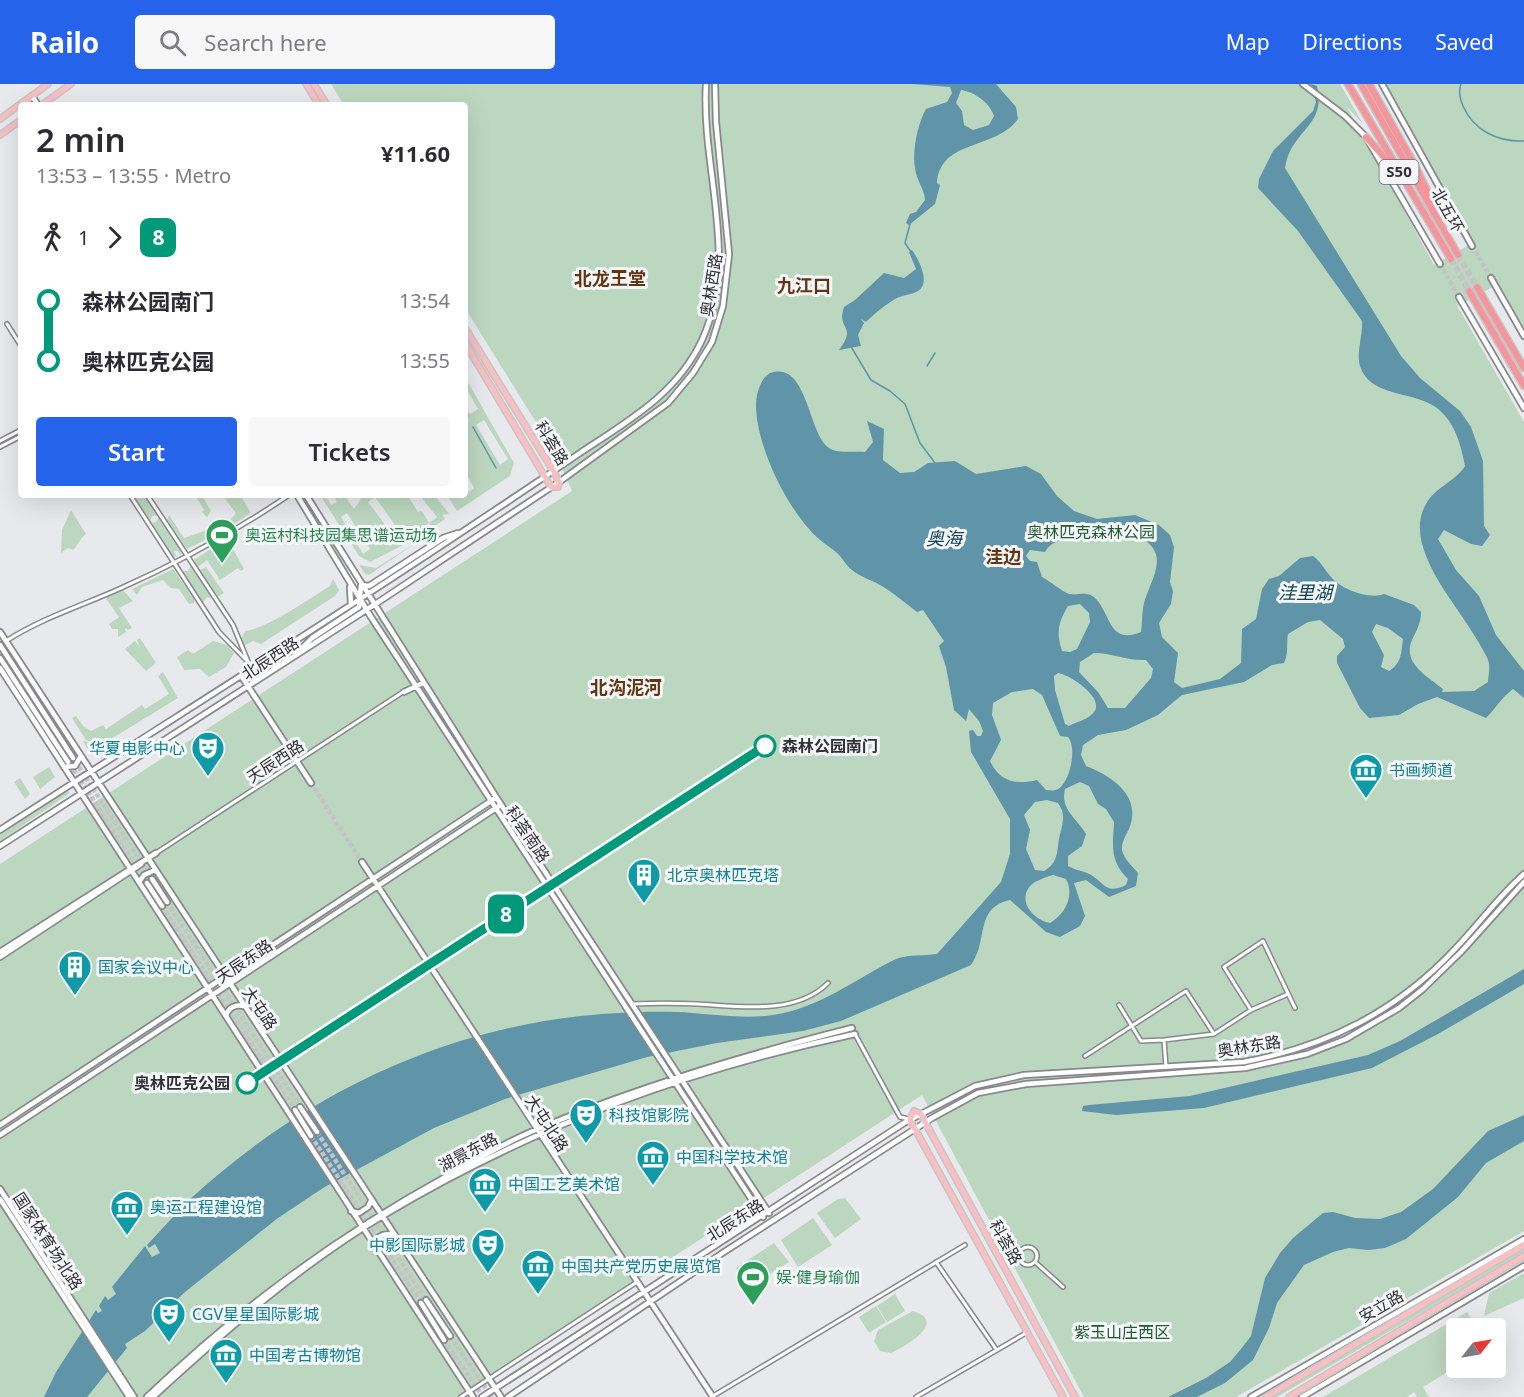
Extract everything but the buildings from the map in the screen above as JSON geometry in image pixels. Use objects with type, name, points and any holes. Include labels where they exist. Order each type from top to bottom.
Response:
[{"type":"highway","name":"北五环","points":[[1348,84],[1451,259]]},
{"type":"highway","name":"北五环","points":[[1362,84],[1458,255]]},
{"type":"highway","points":[[1369,84],[1414,164],[1454,247]]},
{"type":"highway","points":[[1366,136],[1406,183]]},
{"type":"highway","points":[[1477,287],[1524,368]]},
{"type":"highway","points":[[1469,291],[1524,386]]},
{"type":"main road","points":[[28,102],[38,88],[48,84]]},
{"type":"main road","points":[[44,102],[71,84]]},
{"type":"main road","points":[[306,84],[317,102]]},
{"type":"main road","points":[[314,84],[325,102]]},
{"type":"main road","points":[[0,119],[18,107]]},
{"type":"main road","points":[[12,110],[18,118]]},
{"type":"main road","points":[[0,135],[18,122]]},
{"type":"main road","name":"科荟路","points":[[468,333],[554,472],[559,482],[558,487],[551,487],[468,348]]},
{"type":"main road","points":[[910,1120],[914,1111],[921,1114]]},
{"type":"main road","name":"科荟路","points":[[921,1114],[1075,1397]]},
{"type":"main road","name":"科荟路","points":[[910,1120],[1063,1397]]},
{"type":"main road","name":"安立路","points":[[1266,1397],[1524,1245]]},
{"type":"main road","name":"安立路","points":[[1289,1397],[1524,1256]]},
{"type":"street","name":"奥林西路","points":[[546,477],[648,408],[688,366],[703,338],[715,303],[720,264],[707,135],[706,84]]},
{"type":"street","name":"奥林西路","points":[[559,482],[668,403],[693,374],[712,342],[723,306],[729,254],[716,122],[715,84]]},
{"type":"street","points":[[1303,84],[1328,102],[1366,136],[1440,264]]},
{"type":"street","points":[[1382,84],[1472,246]]},
{"type":"street","points":[[32,96],[37,102]]},
{"type":"street","points":[[1491,278],[1524,336]]},
{"type":"street","points":[[1459,297],[1524,408]]},
{"type":"street","points":[[7,324],[18,341]]},
{"type":"street","points":[[0,441],[18,432]]},
{"type":"street","points":[[0,447],[18,438]]},
{"type":"street","name":"北辰西路","points":[[0,830],[252,671],[546,477]]},
{"type":"street","name":"北辰西路","points":[[0,846],[374,606],[551,487]]},
{"type":"street","points":[[132,498],[228,642],[248,662]]},
{"type":"street","points":[[149,498],[237,636],[257,682]]},
{"type":"street","points":[[6,641],[48,617],[105,595],[174,563],[284,498]]},
{"type":"street","name":"科荟南路","points":[[299,498],[371,617],[494,799]]},
{"type":"street","name":"科荟南路","points":[[308,498],[498,806],[661,1053],[763,1217]]},
{"type":"street","points":[[295,657],[312,638],[358,607],[361,585],[369,586],[444,538],[463,531]]},
{"type":"street","points":[[324,540],[351,590],[351,605]]},
{"type":"street","points":[[345,574],[350,574],[352,570]]},
{"type":"street","points":[[371,617],[368,599],[380,587]]},
{"type":"street","name":"大屯路","points":[[0,632],[352,1173],[501,1397]]},
{"type":"street","points":[[228,642],[237,636]]},
{"type":"street","points":[[0,645],[73,758]]},
{"type":"street","points":[[0,658],[68,762]]},
{"type":"street","name":"大屯路","points":[[0,668],[473,1397]]},
{"type":"street","points":[[0,681],[6,677]]},
{"type":"street","points":[[242,677],[311,783]]},
{"type":"street","name":"天辰西路","points":[[0,952],[422,680]]},
{"type":"street","points":[[64,767],[75,766],[81,756]]},
{"type":"street","name":"天辰东路","points":[[0,1125],[208,990],[225,978],[228,972],[494,799]]},
{"type":"street","name":"科荟南路","points":[[498,806],[630,1004],[633,1012]]},
{"type":"street","name":"天辰东路","points":[[0,1135],[498,806]]},
{"type":"street","name":"大屯北路","points":[[362,862],[712,1397]]},
{"type":"street","name":"天辰西路","points":[[0,957],[130,869]]},
{"type":"street","points":[[139,882],[144,875],[155,870]]},
{"type":"street","name":"奥林东路","points":[[921,1114],[975,1086],[1001,1079],[1024,1075],[1244,1062],[1276,1056],[1344,1033],[1395,1002],[1435,969],[1524,874]]},
{"type":"street","points":[[152,879],[167,902]]},
{"type":"street","name":"奥林东路","points":[[915,1129],[978,1093],[1002,1087],[1245,1068],[1307,1054],[1346,1039],[1399,1008],[1423,989],[1461,952],[1524,882]]},
{"type":"street","points":[[147,883],[162,906]]},
{"type":"street","points":[[1251,1010],[1224,967],[1263,941],[1295,1008]]},
{"type":"street","points":[[630,1004],[755,1008],[792,1001],[822,989],[828,983]]},
{"type":"street","points":[[1085,1056],[1186,991],[1214,1034]]},
{"type":"street","points":[[1119,1005],[1141,1041],[1164,1040],[1214,1034],[1251,1010],[1288,994]]},
{"type":"street","points":[[226,1017],[232,1008],[237,1005],[244,1006]]},
{"type":"street","name":"湖景东路","points":[[837,1035],[852,1028]]},
{"type":"street","name":"湖景东路","points":[[147,1397],[222,1328],[309,1260],[381,1215],[538,1131],[730,1059],[837,1035],[855,1034]]},
{"type":"street","name":"科荟路","points":[[855,1034],[900,1117],[910,1120]]},
{"type":"street","points":[[1164,1040],[1166,1067]]},
{"type":"street","name":"科荟南路","points":[[677,1078],[769,1213]]},
{"type":"street","points":[[300,1107],[317,1132]]},
{"type":"street","points":[[295,1110],[311,1136]]},
{"type":"street","name":"北辰东路","points":[[482,1397],[910,1120]]},
{"type":"street","name":"北辰东路","points":[[508,1397],[915,1129]]},
{"type":"street","name":"国家体育场北路","points":[[0,1189],[75,1305],[83,1322]]},
{"type":"street","name":"国家体育场北路","points":[[0,1199],[83,1322]]},
{"type":"street","points":[[351,1210],[359,1213],[368,1207],[371,1201]]},
{"type":"street","name":"湖景东路","points":[[153,1397],[225,1331],[362,1227]]},
{"type":"street","points":[[375,1248],[375,1240],[380,1236],[386,1233],[393,1235]]},
{"type":"street","name":"安立路","points":[[1251,1397],[1524,1239]]},
{"type":"street","points":[[712,1397],[966,1245]]},
{"type":"street","points":[[1020,1260],[1021,1250],[1029,1247],[1036,1252],[1035,1262]]},
{"type":"street","points":[[1020,1260],[1026,1264],[1035,1262]]},
{"type":"street","points":[[1010,1265],[1020,1260]]},
{"type":"street","points":[[936,1262],[997,1350]]},
{"type":"street","points":[[1035,1262],[1064,1287]]},
{"type":"street","points":[[1302,1397],[1524,1266]]},
{"type":"street","points":[[461,1397],[638,1282]]},
{"type":"street","points":[[426,1300],[450,1336]]},
{"type":"street","points":[[421,1303],[444,1340]]},
{"type":"street","points":[[83,1322],[129,1397]]},
{"type":"street","points":[[916,1397],[1026,1333]]},
{"type":"street","points":[[113,1369],[134,1397]]},
{"type":"green space","name":"奥林匹克森林公园","points":[[331,84],[1340,84],[1363,124],[1347,107],[1434,265],[1474,242],[1385,84],[1524,84],[1524,328],[1498,284],[1458,306],[1455,302],[1524,422],[1524,1231],[1236,1397],[1084,1397],[922,1095],[458,1397],[0,1397],[0,864],[572,491],[557,456],[468,313],[468,102],[342,102]]},
{"type":"green space","points":[[468,382],[514,463],[510,476],[457,511],[449,498],[468,498],[468,493],[474,488],[468,477],[468,410],[470,414],[478,409],[468,391]],"holes":[[[484,420],[508,459],[500,465],[476,425]]]},
{"type":"green space","points":[[135,498],[146,498],[158,515],[152,516],[150,521]]},
{"type":"green space","points":[[197,498],[204,498],[211,511],[207,517],[202,512],[204,510]]},
{"type":"green space","points":[[224,498],[242,498],[251,513],[234,524],[231,519],[236,513]]},
{"type":"green space","points":[[322,498],[327,498],[331,505],[337,502],[335,498],[346,498],[354,509],[360,498],[374,498],[368,502],[396,539],[402,535],[376,498],[409,498],[418,512],[422,511],[429,523],[416,532],[419,537],[370,562],[359,556]],"holes":[[[347,513],[370,549],[363,554],[341,517]]]},
{"type":"green space","points":[[421,498],[436,498],[449,514],[442,515],[445,519],[432,528],[429,523],[437,517]]},
{"type":"green space","points":[[308,505],[348,570],[348,572],[308,509]]},
{"type":"green space","points":[[71,510],[86,534],[73,550],[68,548],[61,553],[62,530]]},
{"type":"green space","points":[[169,515],[184,538],[207,530],[211,537],[187,549],[167,520]]},
{"type":"green space","points":[[159,517],[181,551],[180,556],[178,551],[174,551],[177,557],[173,556],[151,523],[156,522]]},
{"type":"green space","points":[[227,538],[244,569],[241,571],[238,568],[220,580],[207,560],[198,567],[194,560]]},
{"type":"green space","points":[[419,541],[369,575],[365,574],[359,565],[376,568]]},
{"type":"green space","points":[[191,565],[212,597],[206,598],[203,603],[182,571],[188,571]]},
{"type":"green space","points":[[206,567],[224,593],[218,597],[200,570]]},
{"type":"green space","points":[[173,569],[195,600],[194,603],[189,604],[179,589],[171,588],[163,580],[142,587],[137,595],[132,589]]},
{"type":"green space","points":[[333,579],[339,590],[335,596],[261,644],[253,641],[244,646],[241,639],[245,631],[265,625],[288,612],[330,586]]},
{"type":"green space","points":[[123,590],[133,601],[119,608],[132,628],[128,630],[125,628],[126,632],[118,637],[118,629],[112,629],[109,624],[119,617],[105,597]]},
{"type":"green space","points":[[140,638],[156,663],[146,671],[125,649],[135,641],[141,648],[137,640]]},
{"type":"green space","points":[[213,641],[227,645],[234,653],[226,667],[209,677],[200,669],[184,670],[177,657],[188,650],[193,654]]},
{"type":"green space","points":[[163,672],[178,698],[106,742],[94,743],[104,745],[104,748],[96,753],[88,750],[83,741],[93,743],[86,740],[72,718],[76,716],[84,727],[91,731],[103,725],[106,729],[142,705],[145,709],[169,694],[158,676]]},
{"type":"green space","points":[[49,767],[55,777],[40,789],[33,777]]},
{"type":"green space","points":[[20,778],[30,794],[25,799],[14,782]]},
{"type":"green space","points":[[67,791],[70,793],[0,841],[0,834]]},
{"type":"green space","points":[[845,1198],[861,1219],[835,1238],[817,1213],[838,1199]]},
{"type":"green space","points":[[813,1218],[832,1245],[798,1267],[781,1240]]},
{"type":"green space","points":[[774,1243],[789,1262],[748,1288],[736,1268]]},
{"type":"green space","points":[[1524,1247],[1524,1253],[1277,1397],[1266,1397]]},
{"type":"green space","points":[[1524,1273],[1524,1298],[1484,1316],[1489,1293]]},
{"type":"green space","points":[[895,1294],[905,1311],[887,1322],[877,1306]]},
{"type":"green space","points":[[876,1306],[886,1322],[869,1333],[859,1317]]},
{"type":"green space","points":[[913,1311],[927,1321],[925,1328],[913,1340],[891,1353],[880,1351],[874,1341],[878,1330]]},
{"type":"green space","points":[[1467,1312],[1471,1318],[1457,1318]]},
{"type":"green space","points":[[1446,1324],[1446,1373],[1423,1387],[1429,1397],[1417,1397],[1414,1392],[1407,1397],[1323,1397]]},
{"type":"water","points":[[913,84],[996,84],[1016,107],[1018,119],[996,136],[958,152],[948,159],[940,169],[937,183],[940,185],[935,204],[909,225],[906,223],[910,214],[916,212],[925,200],[915,166],[916,140],[920,123],[926,109],[947,102],[952,93],[950,87]],"holes":[[[961,90],[972,93],[989,107],[994,116],[989,125],[973,130],[964,125],[962,111],[956,103]]]},
{"type":"water","points":[[1311,84],[1317,86],[1319,100],[1317,111],[1313,120],[1294,144],[1285,168],[1401,356],[1420,378],[1460,411],[1471,427],[1483,461],[1484,526],[1490,535],[1482,546],[1471,544],[1444,530],[1438,539],[1456,570],[1479,596],[1496,635],[1524,671],[1524,698],[1513,689],[1486,718],[1437,697],[1418,704],[1399,715],[1369,718],[1360,708],[1337,663],[1337,656],[1345,647],[1343,639],[1320,620],[1308,622],[1288,634],[1284,663],[1272,665],[1244,682],[1182,695],[1158,715],[1126,730],[1098,735],[1083,745],[1081,755],[1086,766],[1112,780],[1126,794],[1131,803],[1131,823],[1122,850],[1126,859],[1138,873],[1136,886],[1109,897],[1086,880],[1074,883],[1085,916],[1080,926],[1060,937],[1046,932],[1010,900],[991,910],[971,965],[841,1021],[803,1031],[717,1043],[647,1057],[505,1099],[434,1128],[323,1188],[278,1218],[185,1292],[145,1331],[125,1344],[127,1348],[87,1397],[44,1397],[56,1372],[96,1310],[98,1313],[102,1311],[99,1306],[105,1296],[108,1300],[116,1294],[112,1287],[145,1246],[152,1257],[160,1253],[155,1244],[149,1248],[147,1245],[187,1202],[195,1216],[204,1211],[199,1202],[192,1206],[188,1201],[234,1161],[283,1126],[334,1095],[388,1068],[443,1047],[500,1030],[559,1019],[619,1013],[683,1012],[753,1017],[773,1015],[806,1006],[901,957],[937,954],[1001,882],[1010,854],[1010,819],[971,752],[969,731],[973,730],[977,736],[981,736],[983,731],[979,721],[969,709],[966,721],[954,710],[946,667],[939,646],[944,641],[923,610],[917,612],[885,588],[862,577],[848,566],[837,553],[807,527],[785,496],[768,458],[757,421],[758,390],[769,374],[786,373],[795,380],[802,391],[818,433],[825,444],[833,450],[865,452],[873,442],[867,421],[884,429],[883,460],[900,473],[914,472],[928,463],[955,461],[976,474],[1026,466],[1041,474],[1057,496],[1074,511],[1097,519],[1135,515],[1159,525],[1170,535],[1174,547],[1170,582],[1173,591],[1171,604],[1159,623],[1162,637],[1178,653],[1174,682],[1182,688],[1220,679],[1241,663],[1242,629],[1256,619],[1262,589],[1269,579],[1279,576],[1300,558],[1313,556],[1341,586],[1371,596],[1384,594],[1414,605],[1421,612],[1410,648],[1410,656],[1424,674],[1443,689],[1442,692],[1474,691],[1488,682],[1489,666],[1486,656],[1436,576],[1421,539],[1420,521],[1426,504],[1434,493],[1461,472],[1465,466],[1456,433],[1447,418],[1434,406],[1382,388],[1365,376],[1359,361],[1362,321],[1298,231],[1258,188],[1259,179],[1273,151],[1313,111],[1316,102]],"holes":[[[1136,535],[1148,543],[1155,551],[1157,560],[1145,598],[1141,632],[1130,635],[1123,635],[1112,626],[1093,596],[1069,594],[1063,591],[1042,577],[1037,562],[1030,561],[1026,556],[1030,550],[1045,552],[1050,546],[1062,540],[1098,542]],[[1080,604],[1089,613],[1090,622],[1077,649],[1070,652],[1062,651],[1059,638],[1060,623],[1068,606]],[[1376,624],[1388,628],[1403,639],[1399,661],[1389,671],[1381,667],[1384,655],[1372,632]],[[1094,653],[1146,660],[1153,669],[1151,678],[1125,708],[1108,708],[1098,692],[1079,672],[1080,662]],[[1058,673],[1071,678],[1092,696],[1096,709],[1089,717],[1069,726],[1065,724],[1055,690],[1054,676]],[[1033,689],[1042,695],[1060,736],[1068,737],[1071,743],[1071,766],[1061,787],[1046,790],[1037,780],[1016,782],[1004,778],[994,768],[990,761],[1001,740],[992,715],[993,703],[1012,692]],[[1080,782],[1089,786],[1098,804],[1106,809],[1114,822],[1115,859],[1128,879],[1126,885],[1119,888],[1108,888],[1093,876],[1068,866],[1068,856],[1082,846],[1086,834],[1067,808],[1065,789]],[[1047,800],[1058,803],[1063,820],[1057,853],[1052,864],[1044,871],[1035,870],[1026,849],[1030,830],[1024,815],[1035,802]],[[1053,875],[1066,879],[1069,885],[1067,904],[1060,915],[1050,923],[1033,914],[1025,897],[1031,885]]]},
{"type":"water","points":[[912,250],[924,277],[922,287],[918,291],[895,299],[866,322],[861,319],[864,323],[858,335],[861,346],[839,350],[847,336],[842,314],[844,307],[884,273],[904,278],[916,269],[909,252]]},
{"type":"water","points":[[1524,969],[1524,984],[1438,1034],[1372,1068],[1204,1108],[1116,1115],[1082,1111],[1083,1106],[1089,1105],[1190,1096],[1368,1055],[1400,1041]]},
{"type":"water","points":[[1524,1115],[1524,1141],[1486,1163],[1458,1197],[1406,1239],[1385,1248],[1368,1250],[1349,1248],[1333,1252],[1304,1265],[1277,1303],[1269,1328],[1253,1360],[1225,1383],[1197,1397],[1168,1397],[1206,1378],[1230,1362],[1241,1349],[1251,1336],[1265,1278],[1280,1253],[1293,1238],[1323,1213],[1333,1212],[1355,1218],[1380,1219],[1401,1212],[1433,1189],[1488,1131]]},
{"type":"waterway","points":[[1461,84],[1460,95],[1463,106],[1480,128],[1496,137],[1524,141]]},
{"type":"waterway","points":[[910,224],[905,243],[911,252]]},
{"type":"waterway","points":[[850,345],[871,380],[890,391],[905,404],[920,443],[935,463]]},
{"type":"waterway","points":[[927,366],[935,353]]},
{"type":"waterway","points":[[473,427],[496,468]]},
{"type":"tunnel","points":[[1472,246],[1491,278]]},
{"type":"tunnel","points":[[1458,255],[1477,287]]},
{"type":"tunnel","points":[[1451,259],[1469,291]]},
{"type":"tunnel","points":[[1440,264],[1459,297]]},
{"type":"tunnel","points":[[75,761],[152,879]]},
{"type":"tunnel","points":[[70,764],[147,883]]},
{"type":"tunnel","points":[[311,783],[362,862]]},
{"type":"tunnel","points":[[167,902],[300,1107]]},
{"type":"tunnel","points":[[162,906],[295,1110]]},
{"type":"tunnel","points":[[317,1132],[426,1300]]},
{"type":"tunnel","points":[[311,1136],[421,1303]]},
{"type":"tunnel","points":[[450,1336],[492,1397]]},
{"type":"tunnel","points":[[444,1340],[483,1397]]},
{"type":"metro line","name":"8","points":[[247,1083],[765,746]]},
{"type":"place","name":"奥运村科技园集思谱运动场","points":[[222,564]]},
{"type":"place","name":"森林公园南门","points":[[765,746]]},
{"type":"place","name":"华夏电影中心","points":[[208,777]]},
{"type":"place","name":"书画频道","points":[[1366,799]]},
{"type":"place","name":"北京奥林匹克塔","points":[[644,904]]},
{"type":"place","name":"国家会议中心","points":[[75,996]]},
{"type":"place","name":"奥林匹克公园","points":[[247,1083]]},
{"type":"place","name":"科技馆影院","points":[[586,1144]]},
{"type":"place","name":"中国科学技术馆","points":[[653,1186]]},
{"type":"place","name":"中国工艺美术馆","points":[[485,1213]]},
{"type":"place","name":"奥运工程建设馆","points":[[127,1236]]},
{"type":"place","name":"中影国际影城","points":[[488,1274]]},
{"type":"place","name":"中国共产党历史展览馆","points":[[538,1295]]},
{"type":"place","name":"娱·健身瑜伽","points":[[753,1306]]},
{"type":"place","name":"CGV星星国际影城","points":[[169,1343]]},
{"type":"place","name":"中国考古博物馆","points":[[226,1384]]},
{"type":"district","name":"北龙王堂","points":[[610,279]]},
{"type":"district","name":"九江口","points":[[804,286]]},
{"type":"district","name":"洼边","points":[[1003,557]]},
{"type":"district","name":"北沟泥河","points":[[626,688]]},
{"type":"water label","name":"奥海","points":[[944,539]]},
{"type":"water label","name":"洼里湖","points":[[1305,593]]},
{"type":"park label","name":"紫玉山庄西区","points":[[1122,1332]]}]
